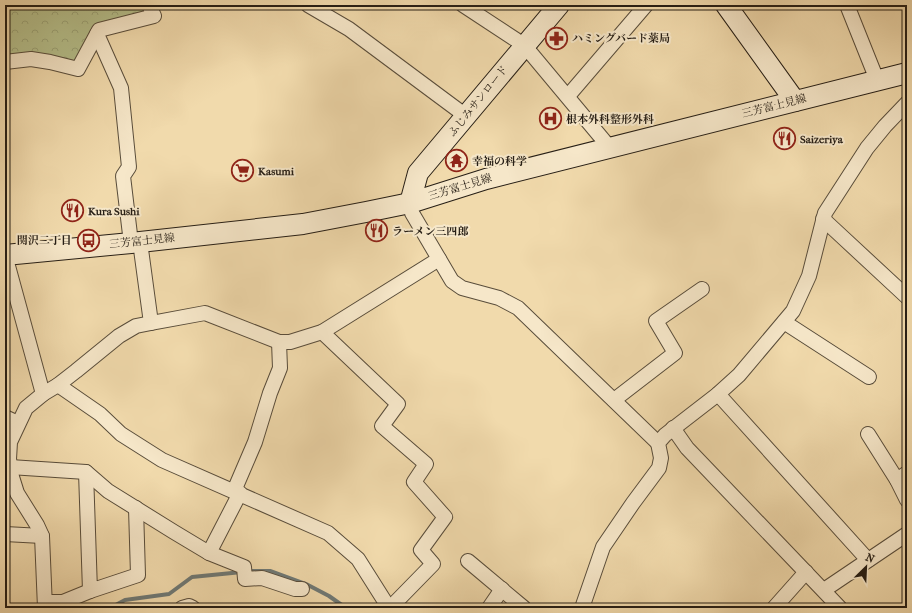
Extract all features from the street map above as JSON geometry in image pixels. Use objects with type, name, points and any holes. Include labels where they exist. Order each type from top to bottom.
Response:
[{"type":"main road","name":"ふじみサンロード","points":[[410,203],[418,173],[558,5]]},
{"type":"main road","points":[[726,5],[795,101]]},
{"type":"main road","name":"三芳富士見線","points":[[5,255],[303,224],[410,203],[486,179],[907,73]]},
{"type":"street","points":[[5,62],[31,59],[78,69],[99,30],[154,16],[149,5]]},
{"type":"street","points":[[308,5],[349,28],[466,116]]},
{"type":"street","points":[[463,5],[524,44],[610,148]]},
{"type":"street","points":[[568,96],[646,5]]},
{"type":"street","points":[[847,5],[878,80]]},
{"type":"street","points":[[96,34],[121,88],[129,167],[123,176],[151,323]]},
{"type":"street","points":[[658,443],[673,428],[718,394],[739,375],[793,311],[809,276],[825,213],[867,148],[907,103]]},
{"type":"street","points":[[410,203],[412,213],[452,281],[456,285],[499,298],[518,308],[658,443],[661,458],[660,468],[603,548],[582,608]]},
{"type":"street","points":[[823,219],[907,297]]},
{"type":"street","points":[[5,255],[42,394]]},
{"type":"street","points":[[136,508],[138,574],[63,602],[45,605],[42,536],[37,525],[11,493],[9,459],[10,442],[26,408],[42,394],[58,385],[119,336],[136,326],[205,313],[279,342],[290,342],[322,332],[439,259]]},
{"type":"street","points":[[614,400],[675,353],[656,321],[702,289]]},
{"type":"street","points":[[784,322],[869,377]]},
{"type":"street","points":[[58,385],[100,414],[121,434],[162,460],[328,533],[358,559],[390,608],[433,564],[421,550],[445,517],[414,482],[426,464],[382,426],[398,404],[322,332]]},
{"type":"street","points":[[209,553],[237,492],[255,442],[270,393],[280,368],[279,342]]},
{"type":"street","points":[[718,394],[868,560]]},
{"type":"street","points":[[5,417],[18,423]]},
{"type":"street","points":[[673,428],[688,448],[840,608]]},
{"type":"street","points":[[868,434],[902,476],[907,500]]},
{"type":"street","points":[[10,467],[86,472],[108,491],[209,553],[244,567],[245,579],[262,578],[295,589],[302,589]]},
{"type":"street","points":[[86,472],[90,591]]},
{"type":"street","points":[[5,534],[42,536]]},
{"type":"street","points":[[824,590],[907,534]]},
{"type":"street","points":[[468,560],[524,608]]},
{"type":"street","points":[[774,608],[806,572]]},
{"type":"street","points":[[489,608],[502,589]]},
{"type":"street","points":[[182,608],[190,606],[193,608]]},
{"type":"green space","points":[[5,5],[146,5],[145,15],[96,26],[77,62],[5,59]]},
{"type":"waterway","points":[[110,608],[125,600],[169,594],[192,577],[252,571],[270,571],[308,585],[329,596],[346,608]]},
{"type":"place","name":"ハミングバード薬局","points":[[556,38]]},
{"type":"place","name":"根本外科整形外科","points":[[550,119]]},
{"type":"place","name":"Saizeriya","points":[[784,139]]},
{"type":"place","name":"幸福の科学","points":[[457,161]]},
{"type":"place","name":"Kasumi","points":[[243,171]]},
{"type":"place","name":"Kura Sushi","points":[[72,211]]},
{"type":"place","name":"ラーメン三四郎","points":[[377,231]]},
{"type":"place","name":"関沢二丁目","points":[[88,240]]}]
